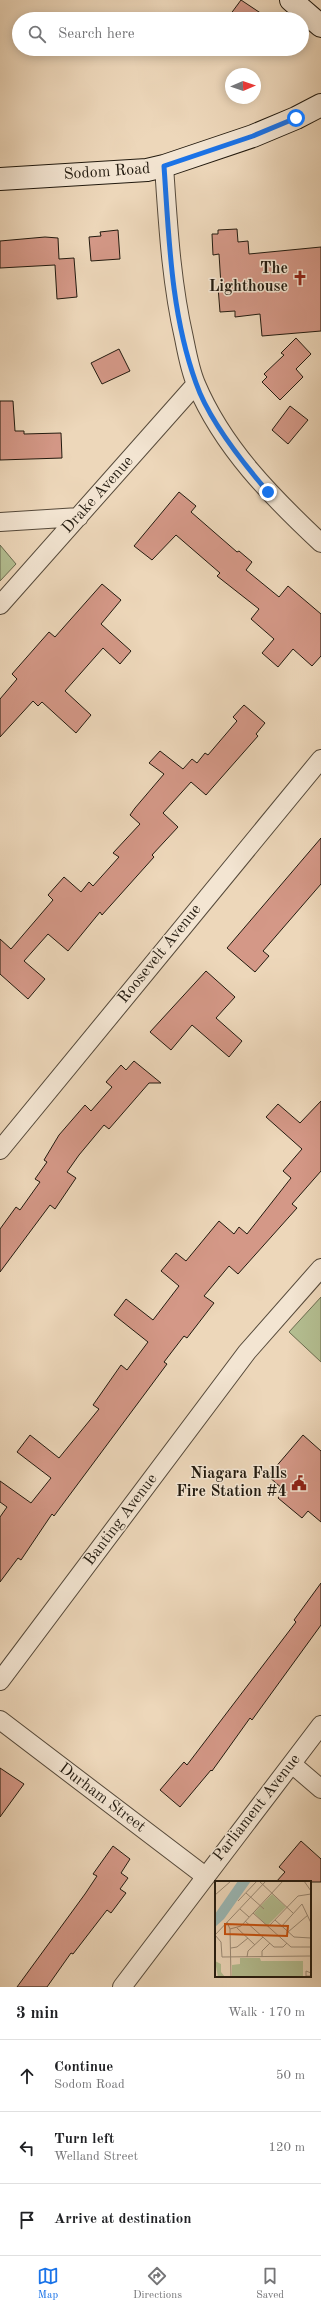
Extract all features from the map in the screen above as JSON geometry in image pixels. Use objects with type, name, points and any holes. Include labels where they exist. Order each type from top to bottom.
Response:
[{"type":"main road","points":[[290,0],[304,12]]},
{"type":"main road","points":[[309,16],[321,26]]},
{"type":"main road","name":"Sodom Road","points":[[0,179],[147,170],[164,166],[262,133],[321,105]]},
{"type":"street","points":[[164,166],[171,258],[177,306],[196,384],[219,426],[246,466],[268,492],[321,543]]},
{"type":"street","name":"Drake Avenue","points":[[0,605],[196,384]]},
{"type":"street","points":[[0,522],[79,517]]},
{"type":"street","name":"Roosevelt Avenue","points":[[0,1150],[321,759]]},
{"type":"street","name":"Banting Avenue","points":[[0,1682],[247,1352],[321,1268]]},
{"type":"street","name":"Durham Street","points":[[0,1720],[205,1876]]},
{"type":"street","name":"Parliament Avenue","points":[[122,1987],[321,1725]]},
{"type":"street","points":[[292,1764],[321,1789]]},
{"type":"green space","points":[[0,545],[16,564],[0,581]]},
{"type":"green space","points":[[321,1297],[321,1362],[289,1332]]},
{"type":"building","points":[[241,0],[259,12],[232,12]]},
{"type":"building","points":[[237,229],[238,242],[248,241],[249,254],[321,247],[321,331],[262,336],[260,314],[235,317],[235,311],[220,312],[218,287],[221,285],[219,254],[213,255],[212,234],[218,234],[218,230]]},
{"type":"building","points":[[118,230],[120,259],[91,261],[89,237],[101,236],[100,232]]},
{"type":"building","points":[[45,237],[58,238],[59,259],[74,258],[77,297],[57,299],[55,265],[0,268],[0,241]]},
{"type":"building","points":[[296,338],[311,354],[296,369],[303,377],[280,400],[262,382],[267,377],[264,374],[284,355],[281,353]]},
{"type":"building","points":[[119,349],[130,371],[102,384],[91,363]]},
{"type":"building","points":[[0,401],[13,401],[15,431],[24,431],[24,434],[61,433],[62,458],[0,460]]},
{"type":"building","points":[[290,406],[308,420],[288,444],[272,430]]},
{"type":"building","points":[[179,492],[196,506],[191,512],[237,552],[239,551],[252,562],[246,570],[279,597],[288,586],[321,614],[321,656],[312,666],[293,649],[278,667],[262,653],[274,639],[251,619],[259,609],[217,576],[220,573],[176,535],[152,560],[134,546]]},
{"type":"building","points":[[102,584],[121,600],[101,624],[131,651],[120,664],[103,648],[65,691],[91,715],[76,733],[42,702],[38,706],[33,701],[0,737],[0,699],[17,679],[12,674],[49,632],[55,637]]},
{"type":"building","points":[[244,705],[265,723],[256,734],[258,736],[206,795],[191,782],[163,813],[178,827],[152,855],[154,857],[102,915],[100,912],[68,951],[48,934],[24,961],[45,979],[28,999],[0,974],[0,939],[11,949],[53,900],[48,895],[64,877],[81,892],[89,882],[93,886],[119,857],[113,853],[140,824],[130,815],[164,774],[149,763],[160,751],[183,769],[192,759],[197,763],[205,753],[208,755],[237,721],[233,717]]},
{"type":"building","points":[[321,838],[321,884],[263,951],[269,956],[255,972],[227,948]]},
{"type":"building","points":[[206,971],[235,997],[216,1018],[242,1041],[229,1057],[192,1025],[171,1050],[150,1032]]},
{"type":"building","points":[[134,1061],[161,1083],[149,1083],[109,1129],[104,1125],[67,1172],[76,1178],[55,1209],[50,1205],[0,1272],[0,1229],[16,1207],[20,1210],[40,1182],[35,1179],[47,1162],[44,1160],[59,1135],[85,1105],[91,1111],[112,1087],[106,1082],[121,1065],[126,1070]]},
{"type":"building","points":[[321,1101],[321,1171],[292,1204],[297,1208],[238,1274],[229,1266],[204,1296],[214,1303],[187,1338],[184,1336],[164,1362],[167,1364],[54,1516],[52,1514],[21,1560],[18,1558],[0,1582],[0,1517],[7,1507],[0,1502],[0,1481],[31,1503],[51,1478],[17,1452],[30,1435],[59,1458],[99,1409],[93,1405],[121,1365],[127,1370],[148,1342],[114,1315],[126,1299],[153,1320],[179,1286],[161,1271],[176,1253],[186,1261],[219,1221],[234,1234],[239,1227],[247,1234],[291,1178],[283,1171],[302,1149],[266,1117],[278,1104],[300,1123]]},
{"type":"building","name":"Niagara Falls Fire Station #4","points":[[303,1435],[321,1451],[321,1522],[308,1511],[302,1518],[278,1498],[284,1490],[268,1476]]},
{"type":"building","points":[[321,1583],[321,1625],[252,1720],[250,1718],[212,1771],[211,1770],[180,1807],[160,1790],[184,1762],[187,1765],[296,1622],[294,1620]]},
{"type":"building","points":[[0,1768],[24,1784],[0,1817]]},
{"type":"building","points":[[301,1841],[321,1859],[321,1882],[277,1881],[285,1872],[279,1867]]},
{"type":"building","points":[[113,1846],[130,1859],[121,1873],[128,1878],[120,1889],[126,1893],[111,1913],[107,1910],[73,1954],[71,1953],[47,1987],[17,1987],[85,1894],[97,1876],[93,1874]]},
{"type":"place","name":"The Lighthouse","points":[[300,278]]},
{"type":"place","name":"Niagara Falls Fire Station #4","points":[[299,1483]]},
{"type":"route","points":[[268,492],[246,466],[219,426],[196,384],[177,306],[171,258],[164,166],[253,136],[296,118]]}]
